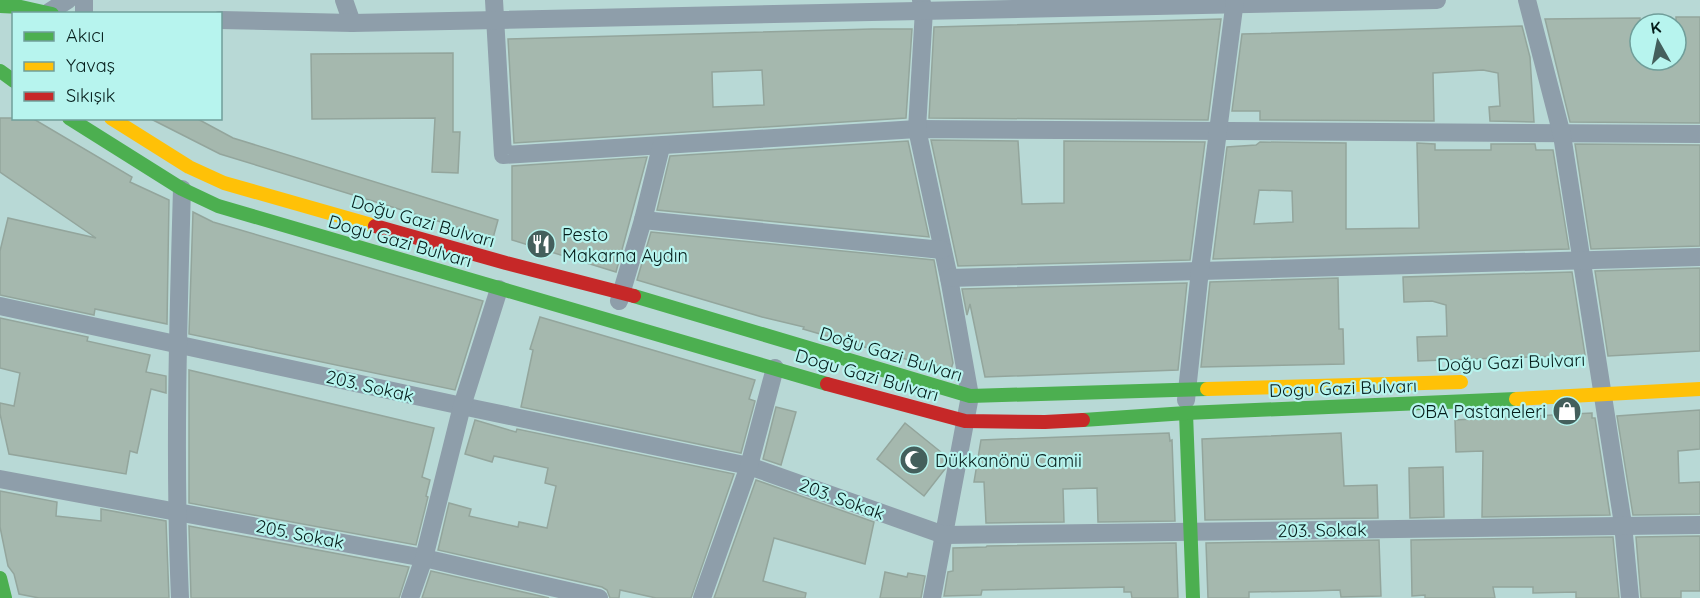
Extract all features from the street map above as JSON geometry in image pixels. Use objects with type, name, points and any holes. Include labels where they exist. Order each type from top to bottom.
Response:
[{"type":"main road","points":[[2,12],[21,7],[45,12]]},
{"type":"main road","name":"Dogu Gazi Bulvarı","points":[[72,120],[182,189],[218,206],[882,400],[965,421],[1045,422],[1186,413],[1700,389]]},
{"type":"main road","name":"Doğu Gazi Bulvarı","points":[[114,120],[189,167],[224,183],[506,263],[621,292],[970,396],[1470,381]]},
{"type":"main road","points":[[1186,413],[1193,598]]},
{"type":"street","points":[[51,12],[68,0]]},
{"type":"street","points":[[344,0],[352,23]]},
{"type":"street","points":[[494,0],[503,156],[917,129],[1562,135],[1700,134]]},
{"type":"street","points":[[222,20],[352,23],[922,5],[1437,0]]},
{"type":"street","points":[[1527,0],[1562,135],[1598,377],[1623,524],[1630,598]]},
{"type":"street","points":[[1186,413],[1186,391],[1200,270],[1234,3]]},
{"type":"street","points":[[922,5],[917,129],[949,278],[970,396],[932,598]]},
{"type":"street","points":[[613,322],[643,220],[661,147]]},
{"type":"street","points":[[180,598],[176,511],[177,343],[182,189]]},
{"type":"street","points":[[643,220],[942,250]]},
{"type":"street","points":[[949,278],[1700,257]]},
{"type":"street","points":[[410,598],[424,558],[462,406],[499,289]]},
{"type":"street","name":"203. Sokak","points":[[0,306],[749,466],[944,535],[1623,524],[1700,525]]},
{"type":"street","points":[[702,598],[749,466],[775,368]]},
{"type":"street","name":"205. Sokak","points":[[0,478],[424,558],[599,598]]},
{"type":"building","points":[[1688,17],[1700,17],[1700,123],[1570,122],[1545,19],[1628,18],[1628,72],[1688,72]]},
{"type":"building","points":[[1221,19],[1208,120],[929,118],[934,27]]},
{"type":"building","points":[[1522,26],[1530,57],[1534,122],[1490,121],[1489,107],[1500,106],[1498,73],[1483,70],[1433,73],[1434,121],[1260,120],[1260,111],[1232,111],[1242,34]]},
{"type":"building","points":[[912,29],[906,118],[514,143],[508,39]],"holes":[[[762,70],[764,105],[713,107],[712,72]]]},
{"type":"building","points":[[453,53],[453,132],[460,132],[458,173],[432,172],[435,118],[312,119],[311,54]]},
{"type":"building","points":[[0,118],[35,120],[132,177],[130,182],[169,200],[167,324],[95,309],[94,315],[0,295],[0,251],[8,218],[96,238],[0,172]]},
{"type":"building","points":[[153,120],[200,120],[233,138],[498,220],[493,238],[220,154]]},
{"type":"building","points":[[931,140],[1018,141],[1022,204],[1064,203],[1064,141],[1205,142],[1190,260],[958,266]]},
{"type":"building","points":[[908,141],[929,237],[657,210],[670,156]]},
{"type":"building","points":[[1260,142],[1346,143],[1346,229],[1419,228],[1417,143],[1435,144],[1435,150],[1491,150],[1491,144],[1535,144],[1536,150],[1553,150],[1569,249],[1213,259],[1227,147],[1256,145]],"holes":[[[1259,190],[1292,191],[1293,222],[1254,224]]]},
{"type":"building","points":[[1575,144],[1700,145],[1700,246],[1591,249]]},
{"type":"building","points":[[647,157],[616,272],[512,240],[512,166]]},
{"type":"building","points":[[193,212],[213,222],[483,301],[455,390],[189,334]]},
{"type":"building","points":[[651,232],[934,260],[953,363],[950,372],[803,329],[804,327],[637,280]]},
{"type":"building","points":[[1700,268],[1700,351],[1608,356],[1595,271]]},
{"type":"building","points":[[1572,272],[1585,355],[1418,361],[1417,337],[1447,336],[1446,305],[1432,301],[1404,302],[1403,277]]},
{"type":"building","points":[[1338,278],[1339,329],[1343,329],[1344,364],[1201,367],[1210,282]]},
{"type":"building","points":[[1187,283],[1178,370],[985,377],[970,304],[967,315],[962,289]]},
{"type":"building","points":[[540,317],[755,380],[749,399],[755,401],[741,453],[521,407],[533,350],[530,349]]},
{"type":"building","points":[[0,318],[88,337],[87,341],[150,355],[146,372],[166,376],[166,393],[151,389],[137,453],[130,451],[126,474],[9,454],[0,414],[0,403],[14,406],[20,373],[0,368]]},
{"type":"building","points":[[189,370],[434,428],[422,477],[430,480],[426,496],[428,497],[416,545],[189,503]]},
{"type":"building","points":[[776,407],[796,412],[781,465],[763,459]]},
{"type":"building","points":[[1700,410],[1700,449],[1678,451],[1679,483],[1700,482],[1700,514],[1633,515],[1617,416]]},
{"type":"building","points":[[1592,413],[1592,418],[1595,418],[1610,515],[1482,517],[1483,451],[1456,452],[1455,420]]},
{"type":"building","points":[[475,420],[516,432],[517,429],[734,474],[691,598],[656,598],[620,590],[619,598],[610,598],[607,590],[602,587],[438,550],[449,503],[471,509],[469,516],[518,527],[519,522],[547,528],[556,486],[545,483],[548,468],[494,456],[492,462],[465,454]]},
{"type":"building","name":"Dükkanönü Camii","points":[[905,423],[947,457],[945,469],[924,496],[877,459]]},
{"type":"building","points":[[1169,433],[1170,441],[1172,440],[1175,521],[1098,522],[1097,488],[1063,489],[1064,522],[986,523],[984,482],[974,482],[981,440]]},
{"type":"building","points":[[1341,433],[1344,486],[1377,485],[1378,518],[1205,520],[1202,439]]},
{"type":"building","points":[[1443,467],[1444,517],[1410,518],[1409,468]]},
{"type":"building","points":[[756,480],[874,522],[865,564],[774,538],[763,581],[806,593],[805,598],[714,598]]},
{"type":"building","points":[[0,491],[57,502],[56,516],[101,521],[101,509],[166,521],[169,598],[39,598],[19,594],[14,574],[8,566],[0,527]]},
{"type":"building","points":[[189,526],[409,567],[399,598],[191,598]]},
{"type":"building","points":[[1700,536],[1700,591],[1681,591],[1681,598],[1641,598],[1636,537]]},
{"type":"building","points":[[1613,537],[1619,598],[1576,598],[1576,592],[1533,593],[1533,587],[1493,587],[1495,598],[1412,596],[1411,540]]},
{"type":"building","points":[[1379,540],[1381,596],[1341,597],[1340,590],[1249,592],[1249,598],[1208,598],[1206,543]]},
{"type":"building","points":[[1176,543],[1178,598],[1132,598],[1131,592],[1124,592],[1124,587],[982,590],[981,595],[944,596],[948,572],[953,571],[953,548]]},
{"type":"building","points":[[431,571],[549,598],[422,598]]},
{"type":"building","points":[[885,572],[907,577],[908,573],[925,576],[921,598],[880,598]]},
{"type":"traffic: fast","points":[[0,6],[21,7],[43,12]]},
{"type":"traffic: fast","points":[[0,71],[12,80]]},
{"type":"traffic: fast","points":[[72,120],[182,189],[218,206],[827,384]]},
{"type":"traffic: fast","points":[[634,296],[970,396],[1207,389]]},
{"type":"traffic: fast","points":[[1083,420],[1186,413],[1516,399]]},
{"type":"traffic: fast","points":[[1186,413],[1193,598]]},
{"type":"traffic: fast","points":[[0,578],[5,598]]},
{"type":"traffic: slow","points":[[114,120],[189,167],[224,183],[375,226]]},
{"type":"traffic: slow","points":[[1207,389],[1461,382]]},
{"type":"traffic: slow","points":[[1516,399],[1700,389]]},
{"type":"traffic: jam","points":[[375,226],[634,296]]},
{"type":"traffic: jam","points":[[827,384],[965,421],[1083,420]]},
{"type":"place","name":"Pesto Makarna Aydın","points":[[541,244]]},
{"type":"place","name":"OBA Pastaneleri","points":[[1567,411]]},
{"type":"place","name":"Dükkanönü Camii","points":[[914,460]]}]
